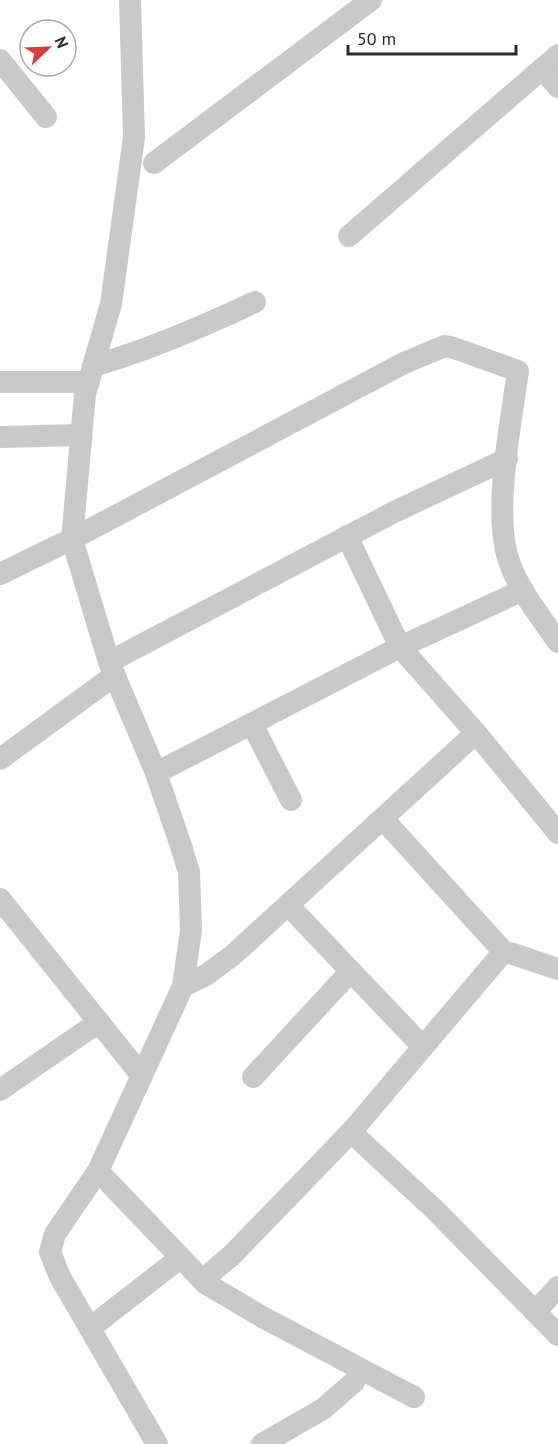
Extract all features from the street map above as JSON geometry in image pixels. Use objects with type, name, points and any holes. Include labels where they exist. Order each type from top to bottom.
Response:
[{"type":"street","points":[[130,0],[135,137],[111,304],[85,394],[72,539],[112,669],[156,773],[189,872],[191,930],[183,986],[98,1171],[55,1234],[50,1252],[60,1277],[158,1444]]},
{"type":"street","points":[[154,163],[371,0]]},
{"type":"street","points":[[0,60],[46,117]]},
{"type":"street","points":[[349,236],[550,62],[558,87]]},
{"type":"street","points":[[0,382],[91,374],[255,302]]},
{"type":"street","points":[[0,574],[72,539],[404,363],[445,346],[518,371],[507,459],[503,522],[507,555],[523,590],[558,642]]},
{"type":"street","points":[[0,437],[81,435]]},
{"type":"street","points":[[0,759],[112,669],[347,536],[507,459]]},
{"type":"street","points":[[347,536],[400,647],[558,833]]},
{"type":"street","points":[[156,773],[400,647],[523,590]]},
{"type":"street","points":[[252,724],[291,800]]},
{"type":"street","points":[[183,986],[206,975],[233,955],[476,734]]},
{"type":"street","points":[[383,819],[505,953]]},
{"type":"street","points":[[0,899],[142,1076]]},
{"type":"street","points":[[288,905],[422,1046]]},
{"type":"street","points":[[205,1283],[213,1271],[232,1255],[351,1132],[492,964],[505,953],[510,953],[558,969]]},
{"type":"street","points":[[253,1077],[351,971]]},
{"type":"street","points":[[0,1090],[99,1022]]},
{"type":"street","points":[[351,1132],[435,1210],[558,1335]]},
{"type":"street","points":[[98,1171],[205,1283],[264,1318],[414,1397]]},
{"type":"street","points":[[90,1328],[180,1258]]},
{"type":"street","points":[[535,1312],[558,1287]]},
{"type":"street","points":[[262,1444],[323,1409],[354,1382]]}]
